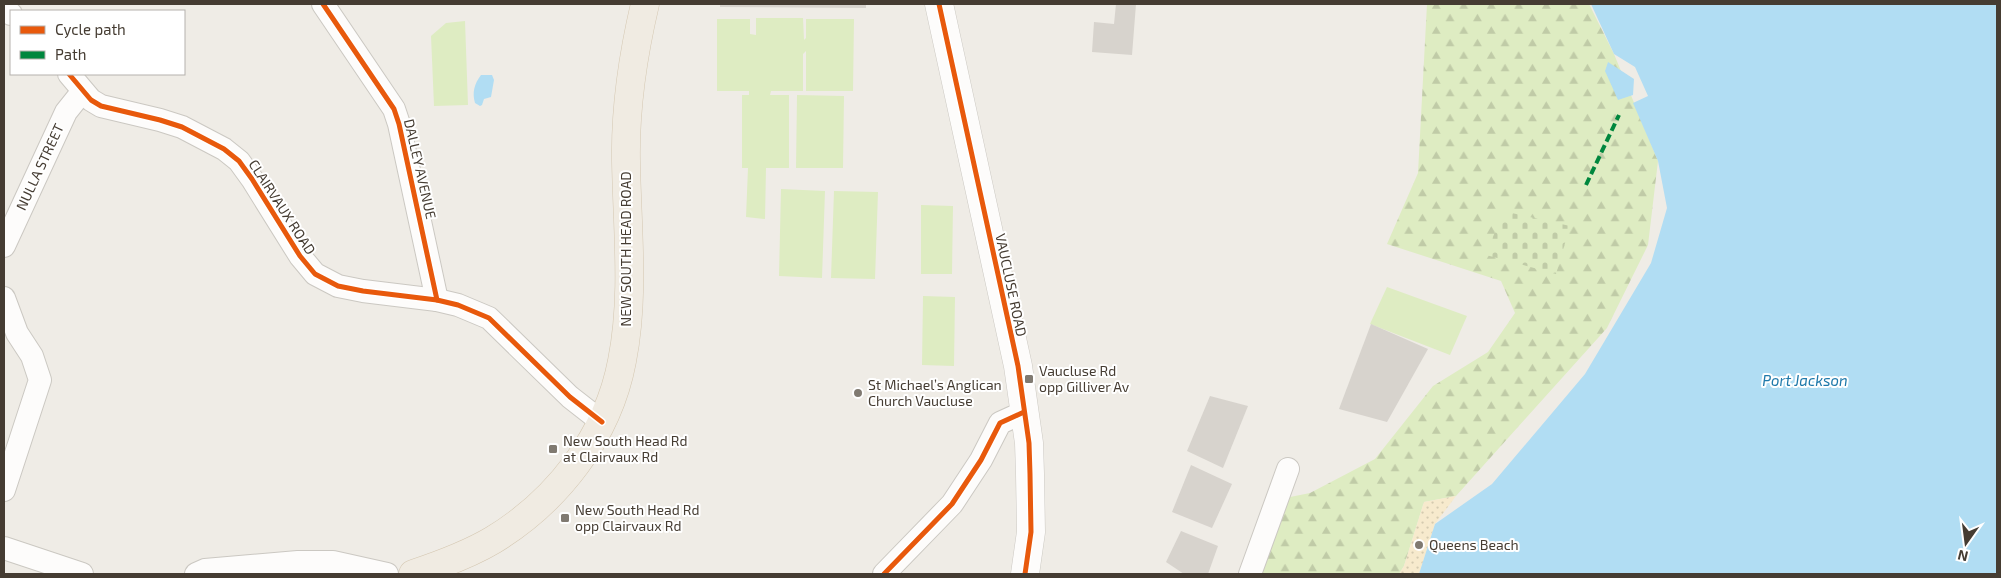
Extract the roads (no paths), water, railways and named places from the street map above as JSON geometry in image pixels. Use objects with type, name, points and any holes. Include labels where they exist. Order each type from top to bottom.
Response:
[{"type":"main road","name":"NEW SOUTH HEAD ROAD","points":[[413,574],[434,568],[491,541],[535,509],[576,464],[602,422],[622,362],[628,315],[626,159],[628,113],[634,60],[645,4]]},
{"type":"street","name":"DALLEY AVENUE","points":[[323,4],[394,108],[404,145],[437,300]]},
{"type":"street","name":"VAUCLUSE ROAD","points":[[939,4],[1018,366],[1029,443],[1031,502],[1025,574]]},
{"type":"street","name":"CLAIRVAUX ROAD","points":[[70,75],[82,92],[101,106],[182,127],[224,149],[239,161],[300,256],[315,274],[338,286],[437,300],[458,305],[489,318],[570,397],[602,422]]},
{"type":"street","name":"NULLA STREET","points":[[4,246],[66,112],[82,92]]},
{"type":"street","points":[[4,298],[17,333],[32,356],[40,380],[4,490]]},
{"type":"street","points":[[884,574],[952,504],[967,483],[1000,423],[1024,412]]},
{"type":"street","points":[[1250,574],[1288,469]]},
{"type":"street","points":[[4,548],[82,574]]},
{"type":"street","points":[[196,574],[205,570],[298,562],[333,562],[387,574]]},
{"type":"water","name":"Port Jackson","points":[[1591,4],[1997,4],[1997,574],[1419,574],[1435,524],[1492,484],[1585,374],[1651,263],[1667,208],[1658,161],[1633,103],[1648,96],[1635,67],[1614,54]]},
{"type":"water","points":[[1608,62],[1634,79],[1633,95],[1618,100],[1605,71]]},
{"type":"water","points":[[481,75],[492,75],[494,80],[491,97],[484,99],[480,106],[475,103],[474,92],[475,85]]},
{"type":"place","name":"Vaucluse Rd opp Gilliver Av","points":[[1029,379]]},
{"type":"place","name":"St Michael’s Anglican Church Vaucluse","points":[[858,393]]},
{"type":"place","name":"New South Head Rd at Clairvaux Rd","points":[[553,449]]},
{"type":"place","name":"New South Head Rd opp Clairvaux Rd","points":[[565,518]]},
{"type":"place","name":"Queens Beach","points":[[1419,545]]}]
